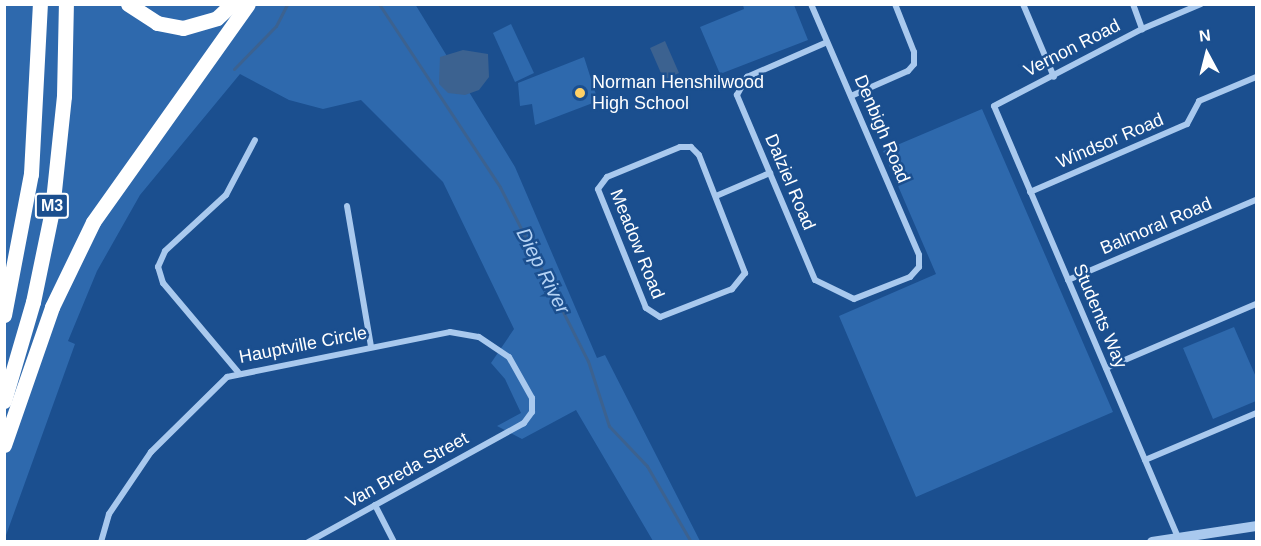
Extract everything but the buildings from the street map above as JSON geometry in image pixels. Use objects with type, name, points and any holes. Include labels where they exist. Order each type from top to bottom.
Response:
[{"type":"highway","name":"M3","points":[[4,315],[31,174],[40,4]]},
{"type":"highway","name":"M3","points":[[4,401],[33,302],[52,210],[64,96],[66,4]]},
{"type":"highway","points":[[128,4],[157,23],[183,28],[217,18],[232,4]]},
{"type":"highway","points":[[4,445],[52,307],[93,222],[248,4]]},
{"type":"street","name":"Denbigh Road","points":[[811,4],[919,255],[919,267],[910,277],[860,298],[833,291]]},
{"type":"street","points":[[851,96],[908,71],[914,64],[914,52],[895,4]]},
{"type":"street","points":[[1023,4],[1054,77]]},
{"type":"street","points":[[1133,4],[1142,29]]},
{"type":"street","name":"Vernon Road","points":[[995,109],[1003,98],[1054,77],[1142,29],[1201,4]]},
{"type":"street","name":"Dalziel Road","points":[[827,42],[747,77],[737,95],[815,280],[833,291]]},
{"type":"street","name":"Windsor Road","points":[[1030,192],[1187,124],[1199,101],[1257,77]]},
{"type":"street","name":"Students Way","points":[[995,109],[1177,535]]},
{"type":"street","points":[[238,372],[163,283],[158,267],[165,251],[226,195],[255,141]]},
{"type":"street","name":"Meadow Road","points":[[686,146],[699,155],[716,196],[746,267],[743,280],[732,289],[655,317],[646,308],[599,196],[601,182],[686,146]]},
{"type":"street","points":[[716,196],[770,173]]},
{"type":"street","name":"Balmoral Road","points":[[1068,280],[1257,200]]},
{"type":"street","points":[[347,206],[371,346]]},
{"type":"street","points":[[1106,368],[1257,304]]},
{"type":"street","name":"Hauptville Circle","points":[[101,542],[109,514],[151,452],[212,387],[238,372],[450,332],[488,341],[515,364],[531,394],[532,412],[520,426]]},
{"type":"street","points":[[1145,460],[1257,413]]},
{"type":"street","name":"Van Breda Street","points":[[308,542],[520,426]]},
{"type":"street","points":[[375,505],[394,542]]},
{"type":"street","points":[[1152,542],[1177,535],[1257,526]]},
{"type":"shaded area","points":[[415,4],[515,167],[597,358],[605,355],[700,541],[653,541],[576,410],[522,439],[497,426],[521,413],[505,379],[491,363],[514,329],[443,182],[361,100],[323,109],[289,100],[240,74],[140,195],[97,271],[68,341],[75,344],[5,538],[5,5]]},
{"type":"shaded area","points":[[743,5],[794,5],[808,40],[720,74],[700,27],[744,9]]},
{"type":"shaded area","points":[[511,24],[534,73],[515,82],[493,33]]},
{"type":"shaded area","points":[[665,41],[679,73],[664,80],[650,48]]},
{"type":"shaded area","points":[[463,50],[488,54],[489,77],[479,90],[465,95],[448,93],[439,84],[440,57]]},
{"type":"shaded area","points":[[584,57],[598,101],[535,125],[532,104],[520,106],[518,83]]},
{"type":"shaded area","points":[[982,109],[1113,412],[916,497],[839,316],[936,274],[883,151]]},
{"type":"shaded area","points":[[1234,327],[1256,377],[1256,401],[1213,419],[1183,348]]},
{"type":"waterway","points":[[234,69],[276,26],[287,4]]},
{"type":"waterway","name":"Diep River","points":[[379,4],[500,187],[588,361],[609,426],[647,466],[691,542]]},
{"type":"place","name":"Norman Henshilwood High School","points":[[580,93]]}]
